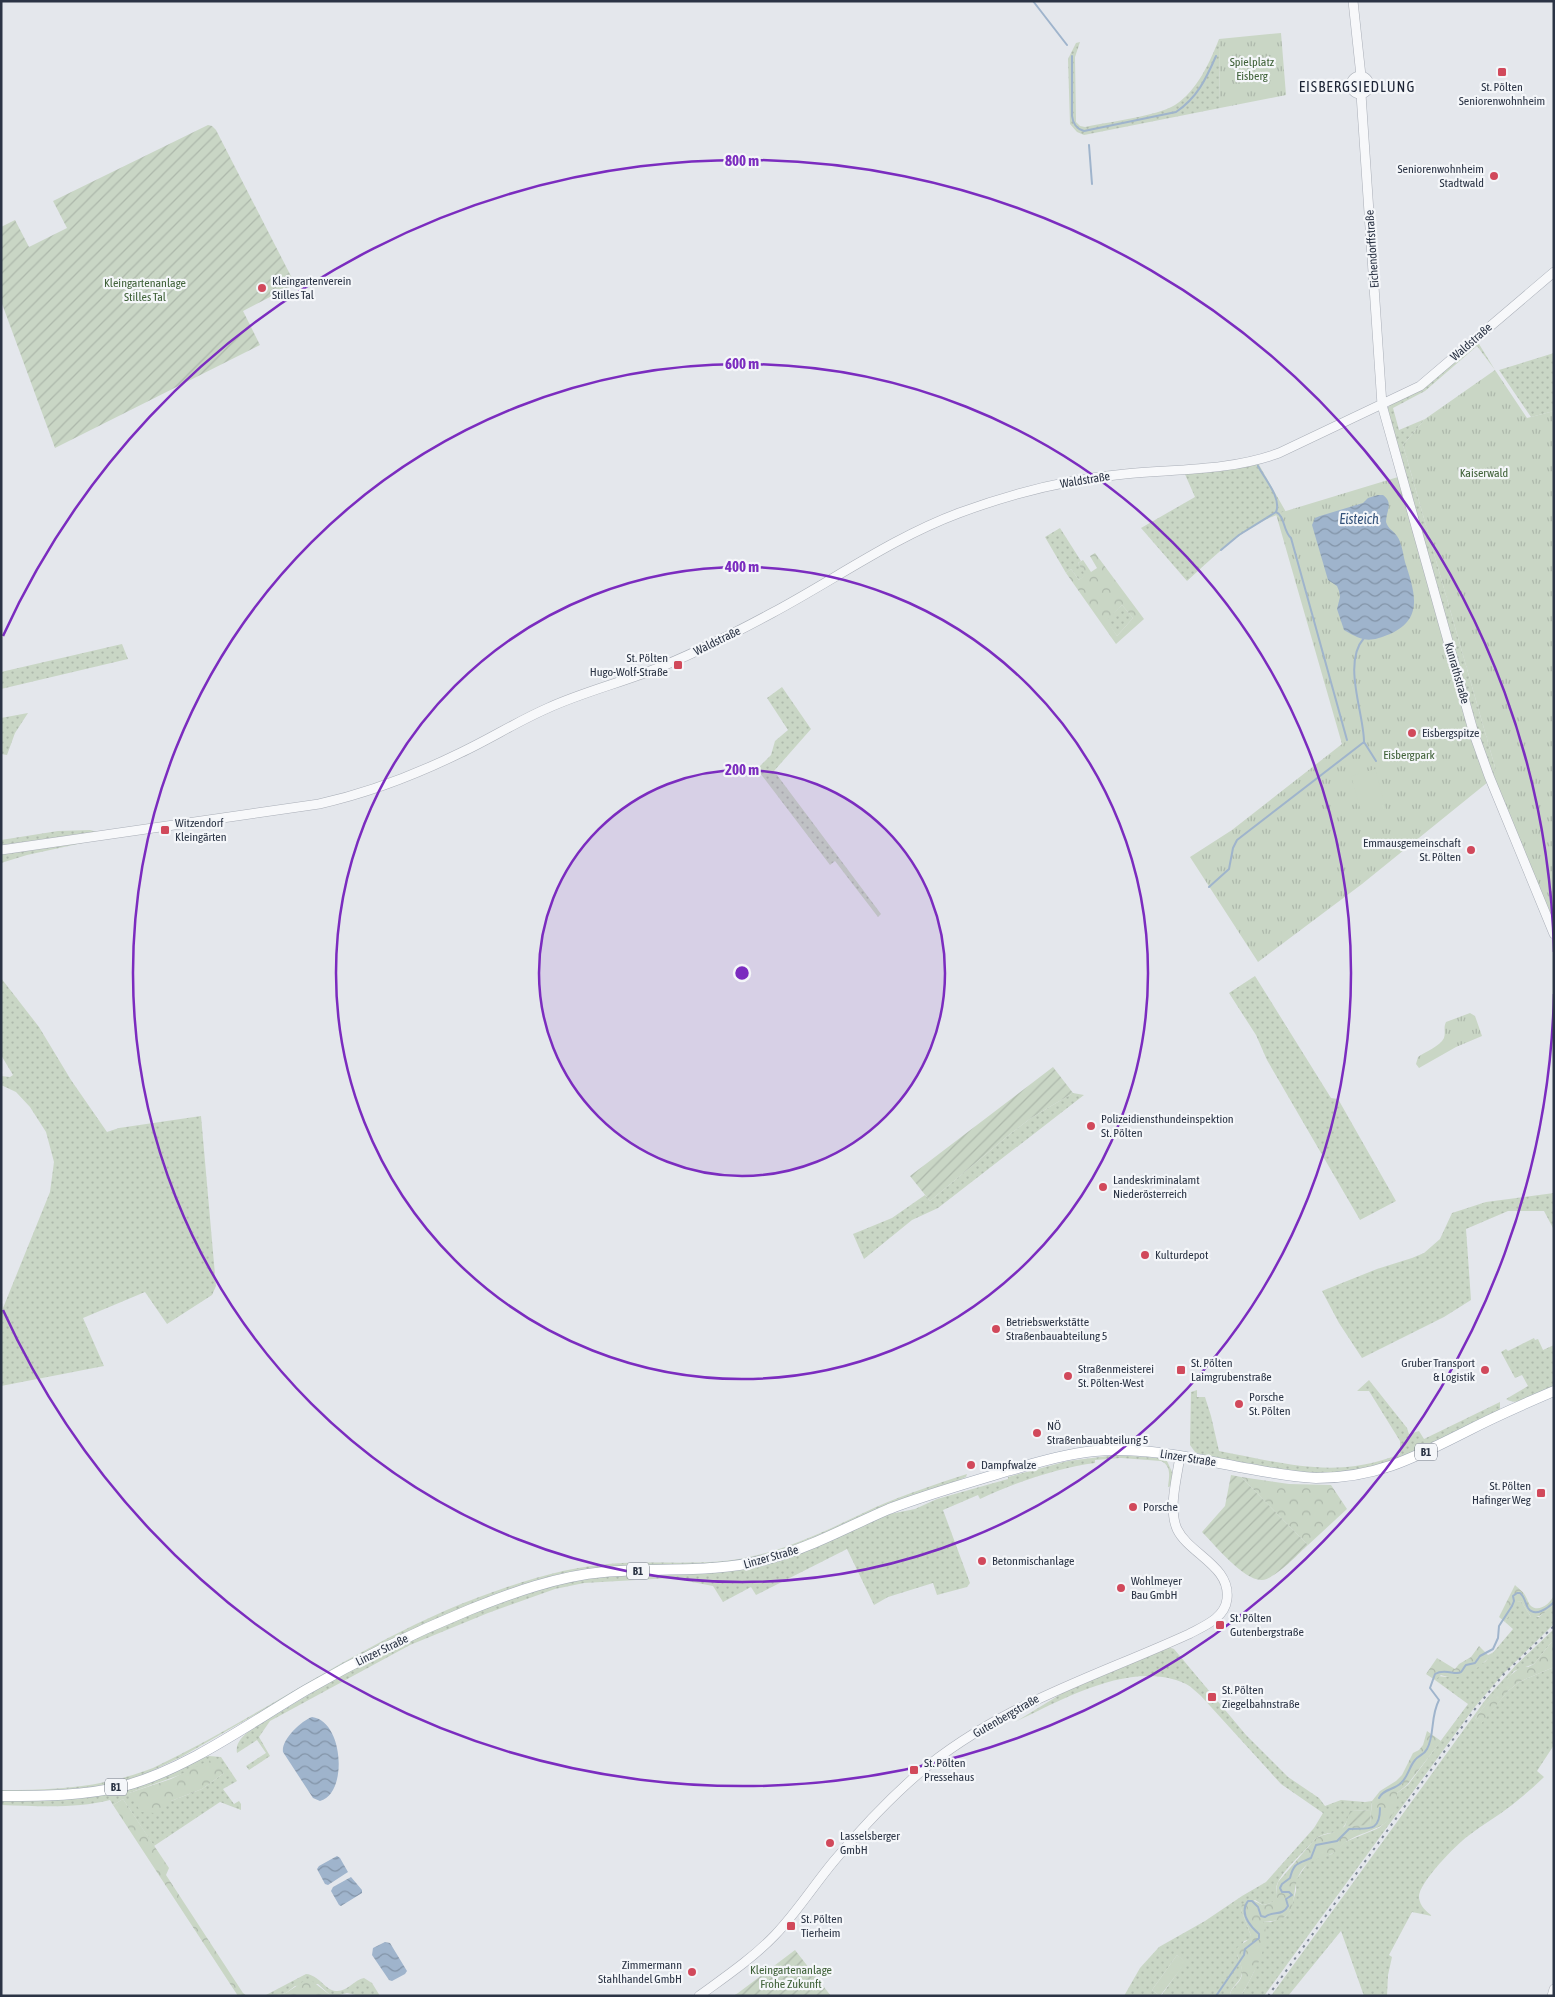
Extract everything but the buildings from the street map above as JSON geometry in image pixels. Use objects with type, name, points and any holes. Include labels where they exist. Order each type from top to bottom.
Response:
[{"type":"main road","name":"Linzer Straße","points":[[1,1796],[54,1796],[94,1792],[125,1785],[155,1775],[214,1745],[324,1680],[386,1648],[474,1608],[549,1583],[598,1573],[701,1570],[762,1561],[808,1546],[908,1502],[1066,1456],[1116,1450],[1180,1456],[1302,1477],[1340,1477],[1365,1474],[1412,1459],[1498,1416],[1554,1392]]},
{"type":"street","points":[[1353,1],[1361,76],[1368,81],[1369,86],[1366,92],[1361,94],[1354,93],[1351,86],[1354,78],[1361,76]]},
{"type":"street","name":"Eichendorffstraße","points":[[1361,94],[1382,405]]},
{"type":"street","name":"Waldstraße","points":[[1,850],[302,807],[354,796],[430,768],[547,708],[659,667],[742,629],[894,543],[929,525],[966,510],[1026,491],[1062,483],[1123,474],[1218,466],[1261,459],[1278,453],[1420,386],[1554,272]]},
{"type":"street","name":"Kunrathstraße","points":[[1382,405],[1474,734],[1486,770],[1554,934]]},
{"type":"street","name":"Gutenbergstraße","points":[[699,1996],[766,1944],[793,1915],[864,1826],[900,1790],[936,1760],[974,1734],[1027,1703],[1076,1680],[1189,1634],[1220,1614],[1227,1602],[1228,1593],[1224,1580],[1214,1567],[1186,1542],[1174,1520],[1174,1502],[1180,1456]]},
{"type":"street","points":[[1552,1996],[1554,1989]]},
{"type":"green space","name":"Spielplatz Eisberg","points":[[1281,33],[1286,95],[1220,108],[1219,39]]},
{"type":"green space","points":[[1219,39],[1220,108],[1084,135],[1077,132],[1070,124],[1068,59],[1076,43],[1080,42],[1075,57],[1076,122],[1080,126],[1085,127],[1145,115],[1175,105],[1196,84],[1207,66]]},
{"type":"green space","name":"Kleingartenanlage Stilles Tal","points":[[208,125],[216,130],[295,284],[243,311],[260,345],[55,448],[1,301],[1,227],[15,220],[29,247],[67,228],[53,201]]},
{"type":"green space","points":[[1475,343],[1479,344],[1495,370],[1477,346],[1425,391],[1393,408],[1399,430],[1425,419],[1403,445],[1495,767],[1493,779],[1484,756],[1387,409],[1391,404]]},
{"type":"green space","points":[[1554,353],[1554,411],[1531,417],[1499,370]]},
{"type":"green space","name":"Kaiserwald","points":[[1495,370],[1527,418],[1554,411],[1554,925],[1493,779],[1495,767],[1403,445],[1425,419]]},
{"type":"green space","points":[[1258,463],[1286,512],[1259,523],[1233,540],[1187,581],[1141,528],[1195,497],[1184,472]]},
{"type":"green space","name":"Eisbergpark","points":[[1398,477],[1488,782],[1362,884],[1258,962],[1190,857],[1232,830],[1342,744],[1276,514]]},
{"type":"green space","points":[[1060,528],[1081,561],[1078,563],[1086,575],[1079,580],[1071,569],[1066,573],[1045,537]]},
{"type":"green space","points":[[1095,553],[1144,619],[1116,644],[1066,573],[1071,569],[1079,580],[1085,575],[1078,563],[1083,560],[1091,572],[1097,568],[1090,556]],"holes":[[[1122,605],[1133,618],[1117,636],[1107,620]]]},
{"type":"green space","points":[[1122,605],[1133,618],[1117,636],[1106,620]]},
{"type":"green space","points":[[122,644],[128,659],[1,689],[1,672]]},
{"type":"green space","points":[[782,687],[811,729],[774,771],[881,914],[878,917],[835,861],[830,865],[757,769],[771,755],[775,741],[788,730],[767,698]]},
{"type":"green space","points":[[28,713],[15,733],[7,755],[1,754],[1,718]]},
{"type":"green space","points":[[1375,769],[1386,809],[1362,815],[1351,776]]},
{"type":"green space","points":[[90,830],[101,833],[1,846],[1,840],[58,831]]},
{"type":"green space","points":[[101,839],[27,855],[1,863],[1,853]]},
{"type":"green space","points":[[1255,976],[1331,1098],[1338,1099],[1396,1201],[1360,1220],[1267,1060],[1256,1035],[1229,993]]},
{"type":"green space","points":[[1,978],[39,1027],[71,1080],[107,1132],[119,1128],[201,1116],[216,1286],[212,1295],[167,1324],[145,1292],[83,1318],[104,1366],[1,1386],[1,1313],[50,1192],[54,1162],[46,1132],[30,1107],[16,1092],[1,1085],[1,1076],[10,1077],[13,1075],[1,1055]]},
{"type":"green space","points":[[1470,1013],[1475,1016],[1482,1036],[1456,1047],[1419,1068],[1416,1064],[1418,1057],[1442,1041],[1445,1036],[1446,1022]]},
{"type":"green space","points":[[1053,1067],[1073,1093],[1031,1118],[930,1201],[910,1176]]},
{"type":"green space","points":[[1073,1093],[1084,1095],[938,1208],[912,1220],[864,1259],[853,1234],[892,1218],[925,1195],[930,1201],[1031,1118]]},
{"type":"green space","points":[[1554,1193],[1554,1230],[1544,1211],[1508,1211],[1466,1229],[1471,1300],[1444,1317],[1362,1358],[1339,1323],[1322,1291],[1424,1253],[1440,1239],[1452,1213],[1486,1202]]},
{"type":"green space","points":[[1534,1338],[1535,1340],[1538,1339],[1543,1350],[1554,1345],[1554,1387],[1517,1402],[1506,1399],[1528,1386],[1522,1375],[1515,1378],[1501,1352],[1506,1349],[1508,1351]]},
{"type":"green space","points":[[1369,1380],[1407,1428],[1409,1434],[1419,1431],[1424,1439],[1500,1402],[1500,1410],[1408,1457],[1376,1468],[1354,1472],[1309,1473],[1265,1467],[1199,1454],[1190,1445],[1191,1392],[1197,1390],[1197,1397],[1205,1397],[1219,1451],[1288,1464],[1331,1468],[1376,1462],[1400,1454],[1400,1441],[1369,1391],[1357,1391]]},
{"type":"green space","points":[[1116,1455],[1159,1458],[1167,1461],[1173,1474],[1171,1486],[1168,1487],[1169,1476],[1167,1466],[1161,1461],[1121,1458],[1095,1460],[1095,1463],[1067,1468],[1036,1477],[980,1499],[978,1495],[943,1510],[970,1583],[967,1587],[937,1595],[933,1583],[888,1597],[874,1605],[847,1549],[756,1595],[751,1587],[723,1602],[713,1586],[671,1578],[584,1583],[555,1589],[488,1613],[410,1645],[270,1721],[259,1737],[270,1756],[249,1770],[246,1766],[266,1753],[257,1740],[237,1753],[238,1743],[249,1731],[341,1675],[444,1625],[508,1600],[562,1583],[599,1576],[722,1571],[890,1514],[915,1509],[937,1499],[1008,1479],[1008,1477],[1068,1461]]},
{"type":"green space","points":[[967,1474],[966,1477],[957,1481],[800,1545],[748,1560],[548,1579],[323,1676],[181,1757],[141,1776],[123,1782],[69,1791],[1,1792],[1,1790],[60,1788],[97,1784],[134,1775],[153,1768],[238,1723],[405,1629],[448,1609],[493,1592],[540,1577],[589,1566],[622,1563],[686,1563],[733,1560],[766,1553],[814,1536],[876,1507],[932,1485]]},
{"type":"green space","points":[[1231,1475],[1241,1477],[1308,1545],[1280,1571],[1267,1579],[1255,1579],[1247,1575],[1230,1561],[1202,1532],[1225,1506]]},
{"type":"green space","points":[[1241,1477],[1289,1484],[1331,1485],[1347,1509],[1308,1545]]},
{"type":"green space","points":[[1515,1585],[1533,1607],[1540,1608],[1544,1606],[1554,1595],[1554,1604],[1543,1614],[1531,1617],[1521,1601],[1517,1602],[1505,1622],[1499,1617]]},
{"type":"green space","points":[[1521,1601],[1531,1617],[1539,1617],[1554,1604],[1554,1624],[1503,1674],[1474,1708],[1264,1996],[1241,1996],[1254,1972],[1263,1921],[1271,1922],[1285,1917],[1290,1911],[1296,1891],[1296,1880],[1307,1864],[1316,1858],[1332,1854],[1345,1842],[1379,1828],[1388,1820],[1394,1811],[1397,1793],[1408,1785],[1468,1704],[1435,1680],[1438,1676],[1446,1677],[1485,1662],[1513,1629],[1505,1622],[1516,1602]]},
{"type":"green space","points":[[1554,1629],[1554,1639],[1534,1664],[1514,1671],[1475,1718],[1481,1723],[1508,1691],[1519,1682],[1554,1667],[1554,1745],[1537,1771],[1544,1777],[1512,1805],[1463,1840],[1431,1874],[1420,1892],[1419,1898],[1422,1906],[1432,1916],[1412,1912],[1389,1955],[1392,1957],[1388,1975],[1387,1996],[1364,1996],[1341,1931],[1288,1996],[1271,1996],[1486,1699],[1516,1665]]},
{"type":"green space","points":[[1554,1639],[1554,1667],[1519,1682],[1508,1691],[1481,1724],[1475,1718],[1508,1677],[1521,1667],[1528,1667],[1534,1664]]},
{"type":"green space","points":[[1479,1646],[1488,1655],[1496,1651],[1471,1672],[1457,1677],[1441,1675],[1435,1680],[1426,1674],[1437,1658],[1455,1669],[1459,1664],[1471,1657]]},
{"type":"green space","points":[[1168,1647],[1174,1649],[1246,1735],[1288,1777],[1319,1798],[1325,1806],[1341,1800],[1372,1801],[1371,1810],[1351,1811],[1340,1831],[1328,1833],[1315,1839],[1281,1877],[1274,1901],[1263,1905],[1255,1900],[1241,1909],[1251,1939],[1244,1941],[1237,1954],[1242,1974],[1232,1989],[1230,1996],[1161,1996],[1185,1962],[1177,1955],[1152,1990],[1160,1996],[1124,1996],[1140,1968],[1159,1947],[1205,1921],[1266,1882],[1314,1828],[1323,1813],[1281,1784],[1201,1696],[1186,1684],[1165,1678],[1143,1676],[1121,1679],[1076,1693],[1015,1722],[1079,1683]]},
{"type":"green space","points":[[1427,1731],[1441,1741],[1407,1785],[1397,1793],[1393,1814],[1382,1825],[1347,1841],[1334,1853],[1312,1861],[1305,1866],[1295,1887],[1293,1904],[1290,1911],[1285,1917],[1263,1921],[1265,1939],[1263,1949],[1260,1959],[1241,1996],[1230,1996],[1231,1991],[1240,1980],[1242,1974],[1236,1949],[1251,1936],[1241,1909],[1242,1904],[1250,1899],[1263,1905],[1275,1900],[1278,1882],[1315,1839],[1338,1831],[1345,1826],[1370,1824],[1372,1801],[1380,1791],[1402,1775],[1413,1753],[1423,1745]]},
{"type":"green space","points":[[209,1756],[221,1757],[237,1781],[223,1789],[234,1804],[239,1801],[241,1810],[220,1802],[154,1846],[123,1799],[113,1805],[110,1800],[70,1806],[1,1805],[1,1800],[69,1798]],"holes":[[[188,1772],[224,1773],[202,1789],[171,1801],[129,1793]]]},
{"type":"green space","points":[[215,1760],[223,1766],[224,1773],[202,1789],[171,1801],[154,1813],[141,1812],[129,1793],[171,1779],[208,1761]]},
{"type":"green space","points":[[123,1799],[169,1868],[166,1875],[243,1993],[247,1996],[238,1996],[113,1805]]},
{"type":"green space","points":[[1371,1810],[1370,1825],[1345,1826],[1350,1811]]},
{"type":"green space","name":"Kleingartenanlage Frohe Zukunft","points":[[795,1950],[831,1996],[733,1996],[738,1993]]},
{"type":"green space","points":[[1177,1955],[1186,1962],[1160,1996],[1152,1990]]},
{"type":"green space","points":[[306,1974],[315,1977],[336,1991],[344,1990],[364,1978],[372,1983],[380,1996],[360,1996],[347,1993],[335,1996],[330,1995],[318,1984],[295,1986],[286,1993],[266,1995]]},
{"type":"green space","points":[[304,1981],[312,1981],[330,1995],[335,1996],[263,1996],[286,1993]]},
{"type":"water","name":"Eisteich","points":[[1383,495],[1389,504],[1386,522],[1400,542],[1411,583],[1414,603],[1408,620],[1401,628],[1371,640],[1356,637],[1344,630],[1337,609],[1340,597],[1339,591],[1337,586],[1328,580],[1312,525],[1315,518],[1363,503],[1368,498]]},
{"type":"water","points":[[312,1717],[323,1721],[331,1731],[336,1743],[338,1758],[338,1772],[335,1785],[329,1796],[320,1801],[313,1798],[283,1752],[283,1747],[288,1737],[303,1722]]},
{"type":"water","points":[[337,1856],[348,1872],[328,1885],[325,1884],[317,1869]]},
{"type":"water","points":[[351,1877],[362,1890],[362,1893],[341,1906],[331,1891],[333,1887]]},
{"type":"water","points":[[385,1942],[390,1943],[407,1971],[392,1981],[389,1980],[372,1955],[373,1948]]},
{"type":"waterway","points":[[1033,1],[1067,45]]},
{"type":"waterway","points":[[1072,56],[1072,116],[1075,126],[1084,131],[1176,112],[1190,101],[1200,87],[1216,56]]},
{"type":"waterway","points":[[1089,145],[1092,184]]},
{"type":"waterway","points":[[1221,550],[1239,535],[1276,512],[1277,501],[1275,494],[1258,466]]},
{"type":"waterway","points":[[1276,512],[1281,517],[1291,538],[1347,740]]},
{"type":"waterway","points":[[1209,887],[1229,869],[1233,848],[1237,840],[1364,742],[1354,674],[1358,648],[1364,638]]},
{"type":"waterway","points":[[1364,742],[1376,761]]},
{"type":"waterway","points":[[1379,1798],[1383,1793],[1401,1783],[1415,1760],[1427,1749],[1431,1738],[1434,1713],[1439,1700],[1430,1688],[1435,1674],[1439,1672],[1459,1673],[1466,1665],[1475,1663],[1480,1656],[1493,1649],[1498,1638],[1499,1626],[1512,1606],[1513,1596],[1517,1593],[1522,1595],[1528,1608],[1534,1612],[1545,1609],[1554,1602]]},
{"type":"waterway","points":[[1216,1996],[1244,1955],[1245,1949],[1259,1938],[1259,1934],[1249,1923],[1245,1915],[1248,1901],[1252,1901],[1258,1907],[1261,1916],[1265,1917],[1286,1909],[1288,1906],[1286,1899],[1292,1895],[1289,1892],[1282,1892],[1280,1888],[1290,1878],[1295,1866],[1311,1858],[1316,1845],[1337,1841],[1349,1829],[1372,1828],[1378,1822],[1380,1808]]},
{"type":"railway","points":[[1268,1996],[1475,1709],[1504,1674],[1554,1626]]},
{"type":"place","name":"St. Pölten Seniorenwohnheim","points":[[1502,72]]},
{"type":"place","name":"Seniorenwohnheim Stadtwald","points":[[1494,176]]},
{"type":"place","name":"Kleingartenverein Stilles Tal","points":[[262,288]]},
{"type":"place","name":"St. Pölten Hugo-Wolf-Straße","points":[[678,665]]},
{"type":"place","name":"Eisbergspitze","points":[[1412,733]]},
{"type":"place","name":"Witzendorf Kleingärten","points":[[165,830]]},
{"type":"place","name":"Emmausgemeinschaft St. Pölten","points":[[1471,850]]},
{"type":"place","name":"Polizeidiensthundeinspektion St. Pölten","points":[[1091,1126]]},
{"type":"place","name":"Landeskriminalamt Niederösterreich","points":[[1103,1187]]},
{"type":"place","name":"Kulturdepot","points":[[1145,1255]]},
{"type":"place","name":"Betriebswerkstätte Straßenbauabteilung 5","points":[[996,1329]]},
{"type":"place","name":"St. Pölten Laimgrubenstraße","points":[[1181,1370]]},
{"type":"place","name":"Gruber Transport & Logistik","points":[[1485,1370]]},
{"type":"place","name":"Straßenmeisterei St. Pölten-West","points":[[1068,1376]]},
{"type":"place","name":"Porsche St. Pölten","points":[[1239,1404]]},
{"type":"place","name":"NÖ Straßenbauabteilung 5","points":[[1037,1433]]},
{"type":"place","name":"Dampfwalze","points":[[971,1465]]},
{"type":"place","name":"St. Pölten Hafinger Weg","points":[[1541,1493]]},
{"type":"place","name":"Porsche","points":[[1133,1507]]},
{"type":"place","name":"Betonmischanlage","points":[[982,1561]]},
{"type":"place","name":"Wohlmeyer Bau GmbH","points":[[1121,1588]]},
{"type":"place","name":"St. Pölten Gutenbergstraße","points":[[1220,1625]]},
{"type":"place","name":"St. Pölten Ziegelbahnstraße","points":[[1212,1697]]},
{"type":"place","name":"St. Pölten Pressehaus","points":[[914,1770]]},
{"type":"place","name":"Lasselsberger GmbH","points":[[830,1843]]},
{"type":"place","name":"St. Pölten Tierheim","points":[[791,1926]]},
{"type":"place","name":"Zimmermann Stahlhandel GmbH","points":[[692,1972]]},
{"type":"district","name":"EISBERGSIEDLUNG","points":[[1357,86]]}]
